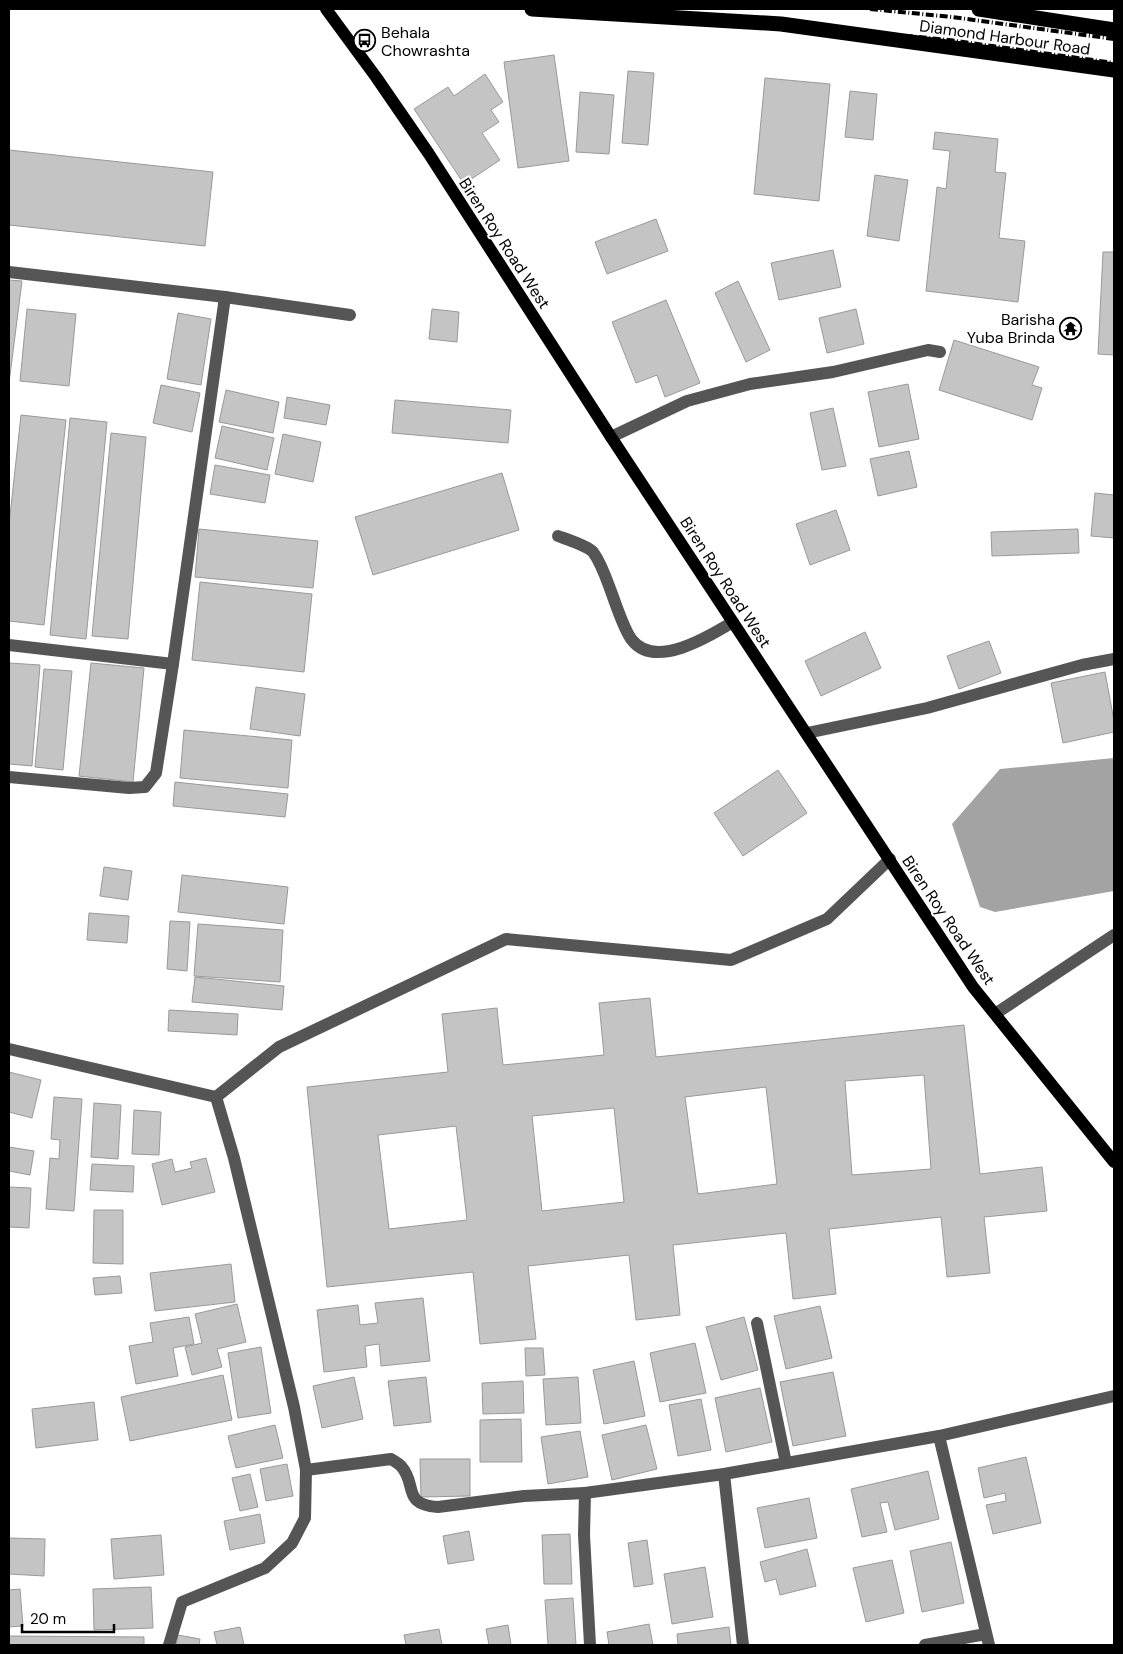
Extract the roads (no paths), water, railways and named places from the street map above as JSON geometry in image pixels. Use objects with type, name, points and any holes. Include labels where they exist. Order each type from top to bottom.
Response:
[{"type":"highway","name":"Diamond Harbour Road","points":[[532,9],[710,14],[1114,70]]},
{"type":"highway","name":"Diamond Harbour Road","points":[[979,9],[1114,30]]},
{"type":"main road","name":"Biren Roy Road West","points":[[326,9],[376,77],[428,154],[611,437],[973,987],[1114,1162]]},
{"type":"street","points":[[9,272],[225,296],[350,315]]},
{"type":"street","points":[[9,777],[129,788],[144,787],[156,774],[225,296]]},
{"type":"street","points":[[611,437],[687,402],[750,384],[833,372],[928,350],[940,352]]},
{"type":"street","points":[[558,536],[592,551],[632,640],[641,648],[657,652],[679,649],[703,640],[733,622]]},
{"type":"street","points":[[9,645],[173,664]]},
{"type":"street","points":[[807,733],[927,708],[1082,665],[1114,659]]},
{"type":"street","points":[[216,1097],[279,1047],[506,939],[731,960],[828,919],[890,859]]},
{"type":"street","points":[[995,1014],[1114,935]]},
{"type":"street","points":[[9,1049],[216,1097]]},
{"type":"street","points":[[169,1645],[182,1602],[265,1568],[292,1543],[305,1518],[306,1470],[294,1407],[234,1158],[216,1097]]},
{"type":"street","points":[[756,1323],[786,1463]]},
{"type":"street","points":[[306,1470],[390,1459],[400,1465],[405,1473],[413,1497],[424,1506],[438,1507],[524,1496],[585,1492],[724,1474],[939,1436],[1114,1396]]},
{"type":"street","points":[[925,1645],[988,1640],[939,1436]]},
{"type":"street","points":[[724,1474],[743,1645]]},
{"type":"street","points":[[585,1492],[584,1535],[590,1645]]},
{"type":"railway","points":[[626,9],[949,40],[1114,63]]},
{"type":"railway","points":[[870,9],[952,17],[1114,39]]},
{"type":"place","name":"Behala Chowrashta","points":[[365,41]]},
{"type":"place","name":"Barisha Yuba Brinda","points":[[1071,328]]}]
